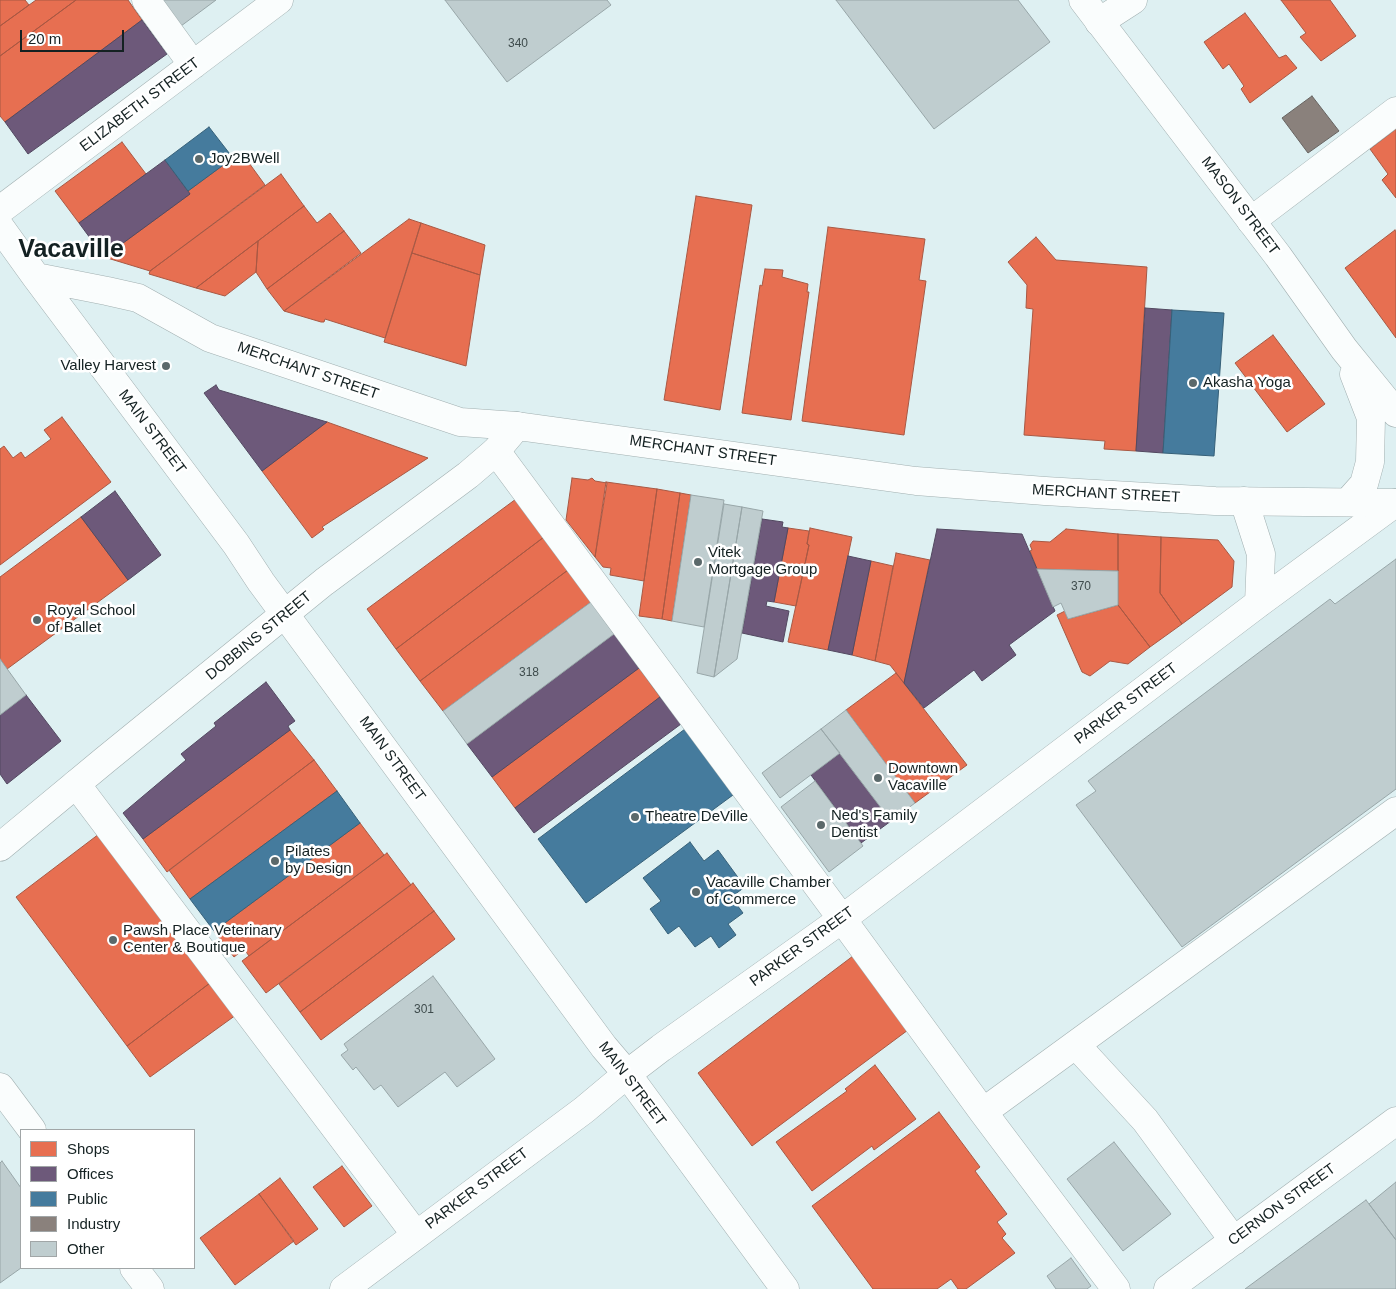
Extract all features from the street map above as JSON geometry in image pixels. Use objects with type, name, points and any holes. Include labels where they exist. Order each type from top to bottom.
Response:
[{"type":"street","points":[[146,0],[193,65]]},
{"type":"street","name":"ELIZABETH STREET","points":[[0,210],[279,0]]},
{"type":"street","name":"MASON STREET","points":[[1082,0],[1278,256],[1344,350],[1396,413]]},
{"type":"street","points":[[1099,22],[1133,0]]},
{"type":"street","points":[[1251,221],[1396,111]]},
{"type":"street","name":"MAIN STREET","points":[[0,227],[236,544],[261,582],[598,1039],[627,1074],[785,1289]]},
{"type":"street","name":"MERCHANT STREET","points":[[36,277],[138,298],[210,338],[460,422],[516,426],[916,481],[1045,491],[1244,501],[1395,503]]},
{"type":"street","points":[[1344,350],[1371,418],[1370,462],[1364,484],[1348,502]]},
{"type":"street","name":"DOBBINS STREET","points":[[0,847],[324,582],[468,475],[496,451],[516,426]]},
{"type":"street","points":[[496,451],[983,1112],[1116,1289]]},
{"type":"street","points":[[1244,501],[1261,554],[1259,604]]},
{"type":"street","name":"PARKER STREET","points":[[344,1289],[584,1110],[627,1074],[842,919],[1395,503]]},
{"type":"street","points":[[76,784],[416,1235]]},
{"type":"street","points":[[983,1112],[1396,811]]},
{"type":"street","points":[[1076,1045],[1145,1120],[1234,1241]]},
{"type":"street","points":[[0,1087],[31,1129]]},
{"type":"street","name":"CERNON STREET","points":[[1168,1289],[1396,1121]]},
{"type":"street","points":[[135,1269],[150,1289]]},
{"type":"building: Shops","points":[[0,0],[25,0],[29,5],[0,26]]},
{"type":"building: Shops","points":[[36,0],[76,0],[0,56],[0,26]]},
{"type":"building: Shops","points":[[76,0],[128,0],[142,20],[5,122],[0,116],[0,56]]},
{"type":"building: Shops","points":[[1281,0],[1330,0],[1356,36],[1321,61],[1300,37],[1306,33]]},
{"type":"building: Shops","points":[[1245,13],[1279,58],[1286,55],[1297,68],[1250,103],[1241,89],[1244,86],[1229,64],[1223,69],[1204,42]]},
{"type":"building: Shops","points":[[1396,129],[1396,198],[1382,180],[1388,174],[1370,149]]},
{"type":"building: Shops","points":[[122,142],[146,174],[79,223],[55,191]]},
{"type":"building: Shops","points":[[241,152],[265,185],[150,271],[104,257],[190,194],[188,191]]},
{"type":"building: Shops","points":[[281,174],[304,206],[196,288],[149,274],[150,271]]},
{"type":"building: Shops","points":[[696,196],[752,205],[720,410],[664,400]]},
{"type":"building: Shops","points":[[304,206],[317,223],[330,213],[344,231],[267,289],[256,272],[258,241]]},
{"type":"building: Shops","points":[[409,219],[421,223],[385,338],[325,319],[324,322],[321,322],[284,311]]},
{"type":"building: Shops","points":[[421,223],[485,245],[480,275],[412,253]]},
{"type":"building: Shops","points":[[828,227],[925,239],[919,280],[926,281],[904,435],[802,421]]},
{"type":"building: Shops","points":[[1395,230],[1396,232],[1396,338],[1345,268]]},
{"type":"building: Shops","points":[[344,231],[361,253],[284,311],[267,289]]},
{"type":"building: Shops","points":[[1036,237],[1056,260],[1147,267],[1136,451],[1104,449],[1105,441],[1024,435],[1033,309],[1026,308],[1027,285],[1008,262]]},
{"type":"building: Shops","points":[[258,241],[256,272],[225,296],[196,288]]},
{"type":"building: Shops","points":[[412,253],[480,275],[466,366],[384,342]]},
{"type":"building: Shops","points":[[765,269],[783,270],[782,277],[808,284],[807,292],[809,292],[791,420],[742,413],[760,285],[762,286]]},
{"type":"building: Shops","points":[[1273,335],[1325,404],[1287,432],[1235,363]]},
{"type":"building: Shops","points":[[62,417],[111,482],[0,565],[0,449],[4,446],[13,458],[21,452],[25,458],[51,439],[44,430]]},
{"type":"building: Shops","points":[[327,422],[428,458],[322,527],[324,529],[312,538],[262,471]]},
{"type":"building: Shops","points":[[572,478],[588,480],[592,478],[595,481],[607,483],[595,557],[566,520]]},
{"type":"building: Shops","points":[[606,482],[657,489],[644,581],[610,575],[611,568],[603,567],[595,557]]},
{"type":"building: Shops","points":[[657,489],[680,493],[662,619],[639,616]]},
{"type":"building: Shops","points":[[680,493],[691,495],[672,621],[662,619]]},
{"type":"building: Shops","points":[[516,499],[544,537],[396,649],[367,609]]},
{"type":"building: Shops","name":"Royal School of Ballet","points":[[81,517],[128,580],[7,669],[0,659],[0,577]]},
{"type":"building: Shops","points":[[788,528],[809,531],[807,544],[809,545],[796,606],[774,602]]},
{"type":"building: Shops","points":[[810,528],[852,537],[828,650],[788,642],[809,545],[807,544]]},
{"type":"building: Shops","points":[[1066,529],[1118,534],[1118,571],[1037,569],[1030,551],[1032,550],[1030,545],[1033,541],[1050,542]]},
{"type":"building: Shops","points":[[1118,534],[1161,537],[1160,593],[1182,624],[1150,647],[1118,605]]},
{"type":"building: Shops","points":[[544,537],[568,570],[420,681],[396,649]]},
{"type":"building: Shops","points":[[1161,537],[1218,540],[1234,561],[1232,587],[1182,624],[1160,593]]},
{"type":"building: Shops","points":[[896,553],[930,560],[904,683],[890,665],[875,661]]},
{"type":"building: Shops","points":[[871,561],[893,566],[875,661],[852,655]]},
{"type":"building: Shops","points":[[568,570],[591,602],[443,711],[420,681]]},
{"type":"building: Shops","points":[[1118,605],[1150,647],[1128,664],[1110,661],[1090,676],[1082,672],[1057,615],[1065,611],[1068,619]]},
{"type":"building: Shops","points":[[639,668],[660,697],[515,808],[492,777]]},
{"type":"building: Shops","points":[[896,673],[967,765],[915,803],[846,710]]},
{"type":"building: Shops","points":[[290,730],[314,760],[167,872],[143,839]]},
{"type":"building: Shops","points":[[314,760],[337,791],[190,899],[169,870]]},
{"type":"building: Shops","points":[[360,823],[384,855],[249,956],[244,949],[234,957],[214,931]]},
{"type":"building: Shops","name":"Pawsh Place Veterinary Center & Boutique","points":[[99,834],[210,983],[127,1046],[16,897]]},
{"type":"building: Shops","points":[[387,853],[411,885],[266,993],[242,961]]},
{"type":"building: Shops","points":[[413,883],[434,911],[300,1012],[279,984]]},
{"type":"building: Shops","points":[[434,911],[455,939],[321,1040],[300,1012]]},
{"type":"building: Shops","points":[[853,956],[908,1030],[752,1146],[698,1073]]},
{"type":"building: Shops","points":[[210,983],[236,1015],[150,1077],[127,1046]]},
{"type":"building: Shops","points":[[875,1065],[916,1119],[874,1150],[872,1146],[812,1191],[776,1142],[847,1091],[845,1089]]},
{"type":"building: Shops","points":[[939,1112],[980,1167],[975,1171],[1007,1214],[997,1222],[1006,1234],[1002,1238],[1015,1253],[966,1289],[958,1289],[951,1279],[937,1289],[873,1289],[812,1206]]},
{"type":"building: Shops","points":[[342,1166],[372,1206],[344,1227],[313,1187]]},
{"type":"building: Shops","points":[[280,1178],[318,1229],[296,1245],[259,1194]]},
{"type":"building: Shops","points":[[259,1194],[294,1241],[235,1285],[200,1238]]},
{"type":"building: Offices","points":[[142,20],[167,54],[28,154],[5,122]]},
{"type":"building: Offices","points":[[165,160],[190,194],[104,257],[79,223]]},
{"type":"building: Offices","points":[[1145,308],[1172,310],[1163,453],[1136,451]]},
{"type":"building: Offices","points":[[216,385],[219,390],[327,422],[262,471],[204,393]]},
{"type":"building: Offices","points":[[115,491],[161,555],[128,580],[81,517]]},
{"type":"building: Offices","points":[[762,519],[783,522],[782,527],[788,528],[774,602],[767,601],[766,606],[789,611],[783,642],[742,633]]},
{"type":"building: Offices","points":[[937,529],[1022,534],[1055,611],[1009,645],[1016,655],[982,681],[974,670],[924,708],[904,683]]},
{"type":"building: Offices","points":[[848,556],[871,561],[852,655],[828,650]]},
{"type":"building: Offices","points":[[614,634],[639,668],[492,777],[467,744]]},
{"type":"building: Offices","points":[[266,682],[295,721],[288,726],[290,730],[143,839],[123,813],[186,760],[181,754],[216,726],[214,723]]},
{"type":"building: Offices","points":[[26,695],[61,741],[7,784],[0,774],[0,715]]},
{"type":"building: Offices","points":[[660,697],[681,724],[534,833],[515,808]]},
{"type":"building: Offices","points":[[840,753],[891,821],[861,843],[811,775]]},
{"type":"building: Public","name":"Joy2BWell","points":[[209,127],[233,158],[188,191],[165,160]]},
{"type":"building: Public","name":"Akasha Yoga","points":[[1172,310],[1224,313],[1214,456],[1163,453]]},
{"type":"building: Public","name":"Theatre DeVille","points":[[685,729],[733,795],[586,903],[538,839]]},
{"type":"building: Public","name":"Pilates by Design","points":[[337,791],[360,823],[214,931],[190,899]]},
{"type":"building: Public","name":"Vacaville Chamber of Commerce","points":[[690,842],[704,861],[718,850],[745,887],[731,897],[743,913],[728,924],[736,935],[719,948],[711,936],[695,947],[679,926],[668,934],[650,909],[661,901],[643,878]]},
{"type":"building: Industry","points":[[1312,96],[1339,131],[1308,153],[1282,118]]},
{"type":"building: Other","points":[[163,0],[216,0],[181,26]]},
{"type":"building: Other","points":[[445,0],[607,0],[611,5],[507,82]]},
{"type":"building: Other","points":[[836,0],[1018,0],[1050,42],[934,129]]},
{"type":"building: Other","name":"Vitek Mortgage Group","points":[[691,495],[724,500],[704,627],[672,621]]},
{"type":"building: Other","points":[[724,504],[742,507],[714,677],[697,673]]},
{"type":"building: Other","points":[[742,507],[763,511],[737,659],[714,677]]},
{"type":"building: Other","points":[[1396,559],[1396,789],[1182,947],[1076,805],[1096,791],[1088,781],[1330,599],[1335,604]]},
{"type":"building: Other","points":[[1037,569],[1118,571],[1118,605],[1068,619],[1061,603],[1053,607]]},
{"type":"building: Other","points":[[591,602],[614,634],[467,744],[443,711]]},
{"type":"building: Other","points":[[0,659],[26,695],[0,715]]},
{"type":"building: Other","name":"Downtown Vacaville","points":[[846,710],[915,803],[891,821],[821,729]]},
{"type":"building: Other","points":[[821,729],[840,753],[780,798],[762,773]]},
{"type":"building: Other","name":"Ned's Family Dentist","points":[[815,781],[863,846],[829,872],[781,807]]},
{"type":"building: Other","points":[[433,976],[495,1059],[457,1087],[445,1072],[398,1107],[381,1085],[374,1090],[356,1067],[353,1070],[341,1055],[348,1050],[344,1044]]},
{"type":"building: Other","points":[[1114,1142],[1171,1214],[1123,1251],[1067,1179]]},
{"type":"building: Other","points":[[2,1161],[20,1187],[20,1269],[0,1283],[0,1163]]},
{"type":"building: Other","points":[[1396,1182],[1396,1240],[1369,1204]]},
{"type":"building: Other","points":[[1366,1200],[1396,1240],[1396,1289],[1245,1289]]},
{"type":"building: Other","points":[[1071,1258],[1091,1286],[1087,1289],[1056,1289],[1047,1276]]},
{"type":"place","name":"Joy2BWell","points":[[199,159]]},
{"type":"place","name":"Valley Harvest","points":[[166,366]]},
{"type":"place","name":"Akasha Yoga","points":[[1193,383]]},
{"type":"place","name":"Vitek Mortgage Group","points":[[698,562]]},
{"type":"place","name":"Royal School of Ballet","points":[[37,620]]},
{"type":"place","name":"Downtown Vacaville","points":[[878,778]]},
{"type":"place","name":"Theatre DeVille","points":[[635,817]]},
{"type":"place","name":"Ned's Family Dentist","points":[[821,825]]},
{"type":"place","name":"Pilates by Design","points":[[275,861]]},
{"type":"place","name":"Vacaville Chamber of Commerce","points":[[696,892]]},
{"type":"place","name":"Pawsh Place Veterinary Center & Boutique","points":[[113,940]]},
{"type":"district","name":"Vacaville","points":[[71,250]]}]
